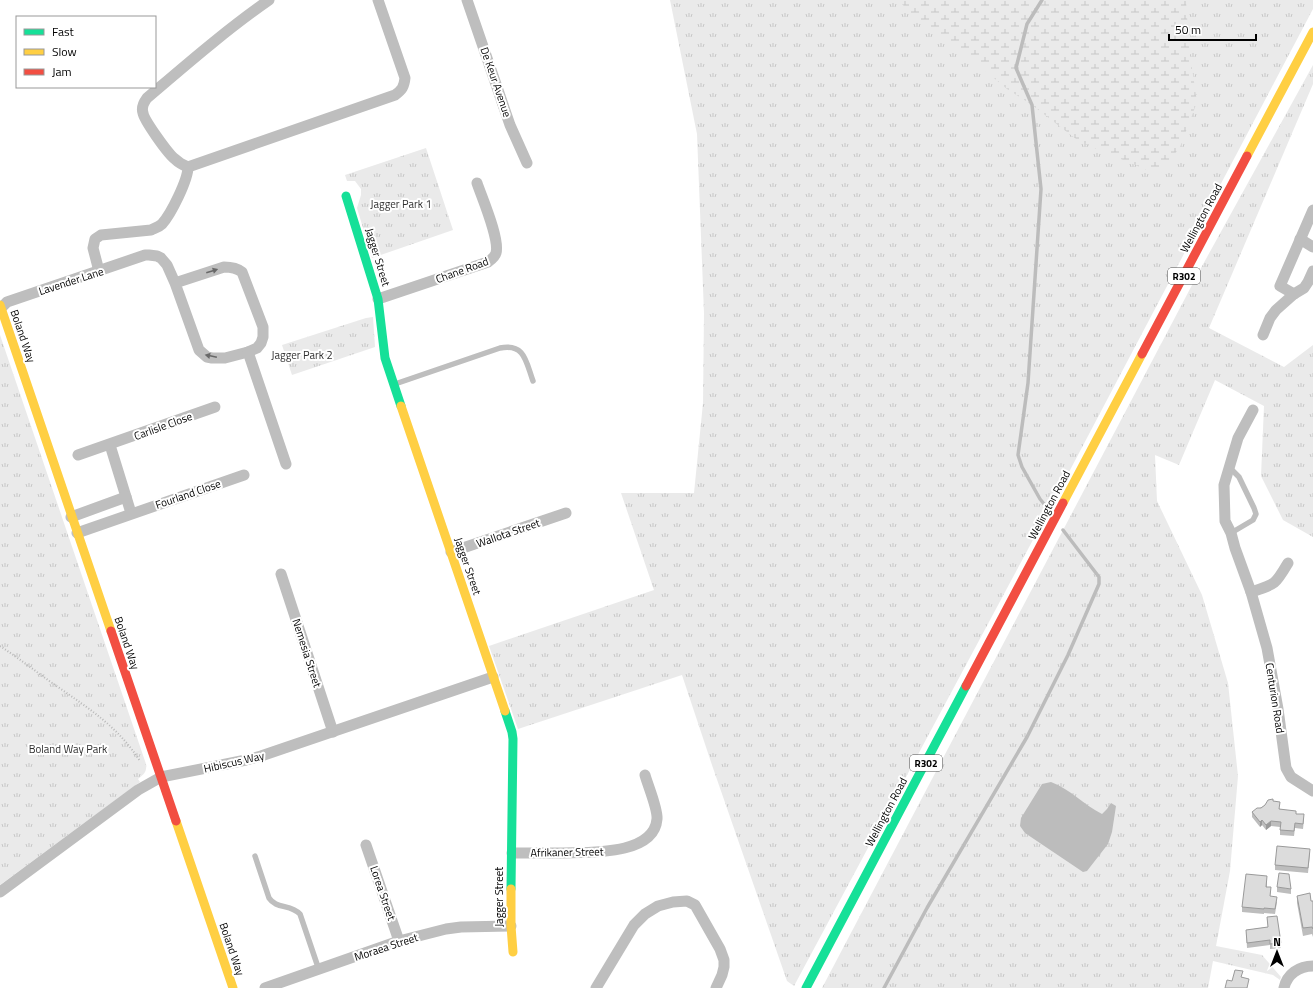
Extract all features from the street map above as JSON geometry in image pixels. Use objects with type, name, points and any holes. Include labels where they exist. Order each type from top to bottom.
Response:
[{"type":"street","points":[[269,0],[210,45],[144,102],[143,113],[160,142],[174,159],[188,167],[395,95],[401,91],[404,86],[405,78],[378,0]]},
{"type":"street","name":"De Keur Avenue","points":[[468,0],[510,125],[527,163]]},
{"type":"street","name":"Wellington Road","points":[[806,988],[1313,32]]},
{"type":"street","points":[[99,271],[93,248],[95,239],[103,234],[151,230],[161,224],[166,219],[185,184],[188,176],[188,167]]},
{"type":"street","name":"Chane Road","points":[[378,299],[488,262],[492,259],[497,252],[495,237],[477,183]]},
{"type":"street","name":"Jagger Street","points":[[346,196],[378,299],[384,358],[510,725],[513,739],[511,926],[513,952]]},
{"type":"street","points":[[1294,294],[1280,286],[1313,210]]},
{"type":"street","points":[[1300,239],[1313,247]]},
{"type":"street","name":"Lavender Lane","points":[[0,307],[7,302],[142,256],[154,255],[161,258],[167,265],[175,283]]},
{"type":"street","points":[[231,267],[238,269],[242,272],[263,327],[261,342],[256,348],[248,352],[225,358],[212,358],[203,354],[199,350],[175,283],[224,268],[231,267]]},
{"type":"street","points":[[1263,335],[1270,318],[1276,310],[1294,294],[1304,288],[1313,271]]},
{"type":"street","name":"Boland Way","points":[[0,307],[233,988]]},
{"type":"street","points":[[248,352],[286,464]]},
{"type":"street","name":"Carlisle Close","points":[[78,455],[216,407]]},
{"type":"street","name":"Centurion Road","points":[[1253,410],[1238,438],[1224,485],[1224,516],[1251,592],[1267,648],[1278,709],[1286,768],[1291,777],[1313,791]]},
{"type":"street","points":[[110,445],[131,513]]},
{"type":"street","name":"Fourland Close","points":[[77,533],[244,475]]},
{"type":"street","points":[[71,517],[126,497]]},
{"type":"street","name":"Wallota Street","points":[[451,552],[566,513]]},
{"type":"street","points":[[1251,592],[1274,584],[1288,563]]},
{"type":"street","name":"Nemesia Street","points":[[282,574],[333,732]]},
{"type":"street","name":"Hibiscus Way","points":[[0,892],[138,790],[161,777],[246,760],[276,751],[493,677]]},
{"type":"street","name":"Afrikaner Street","points":[[512,853],[597,852],[634,845],[646,839],[654,830],[658,820],[657,811],[645,775]]},
{"type":"street","name":"Lorea Street","points":[[366,845],[400,941]]},
{"type":"street","points":[[596,988],[634,925],[645,914],[658,906],[674,902],[687,901],[695,906],[720,949],[724,960],[722,975],[716,988]]},
{"type":"street","name":"Moraea Street","points":[[264,988],[400,941],[446,929],[511,926]]},
{"type":"street","points":[[1284,988],[1288,978],[1295,971],[1301,968],[1313,966]]},
{"type":"lane","points":[[393,384],[500,348],[511,346],[517,348],[524,357],[533,381]]},
{"type":"lane","points":[[1230,468],[1239,477],[1256,514],[1253,520],[1231,533]]},
{"type":"lane","points":[[255,856],[271,901],[280,906],[294,909],[300,914],[318,970]]},
{"type":"path","points":[[0,646],[108,723],[132,748],[144,766]]},
{"type":"green space","points":[[670,0],[1313,0],[1313,9],[1049,510],[794,986],[787,981],[682,675],[518,729],[489,646],[654,590],[621,493],[694,493],[703,403],[704,313],[697,134]]},
{"type":"green space","points":[[898,0],[1186,0],[1189,48],[1197,102],[1180,147],[1159,175],[1080,142],[1032,105],[1007,89],[963,52],[925,28]]},
{"type":"green space","points":[[1313,65],[1313,84],[1209,328],[1284,367],[1313,345],[1313,537],[1283,520],[1261,476],[1264,406],[1215,380],[1179,465],[1155,455],[1157,501],[1202,595],[1228,683],[1238,776],[1230,871],[1216,946],[1262,955],[1281,977],[1280,980],[1273,975],[1213,961],[1208,988],[822,988],[1201,268]]},
{"type":"green space","name":"Jagger Park 1","points":[[426,148],[453,230],[372,258],[357,208],[361,195],[361,189],[355,181],[347,181],[345,175]]},
{"type":"green space","name":"Jagger Park 2","points":[[373,317],[375,347],[292,375],[282,345]]},
{"type":"green space","name":"Boland Way Park","points":[[0,335],[146,764],[146,769],[145,773],[138,779],[140,782],[0,885]]},
{"type":"shaded area","points":[[1051,782],[1102,814],[1111,803],[1116,806],[1112,832],[1108,844],[1087,871],[1083,872],[1025,833],[1020,826],[1021,818],[1042,784]]},
{"type":"building","points":[[1273,799],[1273,801],[1280,802],[1279,809],[1296,811],[1296,814],[1304,814],[1303,824],[1295,823],[1294,831],[1280,830],[1281,822],[1271,821],[1266,825],[1262,820],[1260,822],[1252,812],[1265,805],[1268,800]]},
{"type":"building","points":[[1277,846],[1310,849],[1308,868],[1275,865]]},
{"type":"building","points":[[1279,873],[1289,874],[1291,889],[1277,887]]},
{"type":"building","points":[[1246,874],[1267,876],[1266,887],[1271,887],[1270,896],[1277,897],[1275,909],[1242,907]]},
{"type":"building","points":[[1310,893],[1311,901],[1313,901],[1313,929],[1312,927],[1303,928],[1297,896]]},
{"type":"building","points":[[1277,916],[1281,943],[1270,944],[1270,940],[1247,943],[1246,930],[1268,927],[1267,917]]},
{"type":"building","points":[[1235,970],[1243,971],[1241,977],[1249,979],[1247,988],[1225,988],[1227,980],[1232,981]]},
{"type":"waterway","points":[[1042,0],[1027,24],[1016,68],[1032,105],[1041,189],[1028,383],[1018,455],[1022,467],[1040,499],[1049,510]]},
{"type":"waterway","points":[[884,988],[927,908],[1027,737],[1068,655],[1099,584],[1099,577],[1063,530]]},
{"type":"traffic: fast","points":[[346,196],[378,299],[385,358],[401,406]]},
{"type":"traffic: fast","points":[[806,988],[966,686]]},
{"type":"traffic: fast","points":[[505,711],[513,739],[511,889]]},
{"type":"traffic: slow","points":[[1247,156],[1313,32]]},
{"type":"traffic: slow","points":[[0,305],[111,631]]},
{"type":"traffic: slow","points":[[1063,503],[1142,354]]},
{"type":"traffic: slow","points":[[401,406],[505,711]]},
{"type":"traffic: slow","points":[[176,821],[233,988]]},
{"type":"traffic: slow","points":[[511,889],[513,952]]},
{"type":"traffic: jam","points":[[1142,354],[1247,156]]},
{"type":"traffic: jam","points":[[966,686],[1063,503]]},
{"type":"traffic: jam","points":[[111,631],[176,821]]}]
